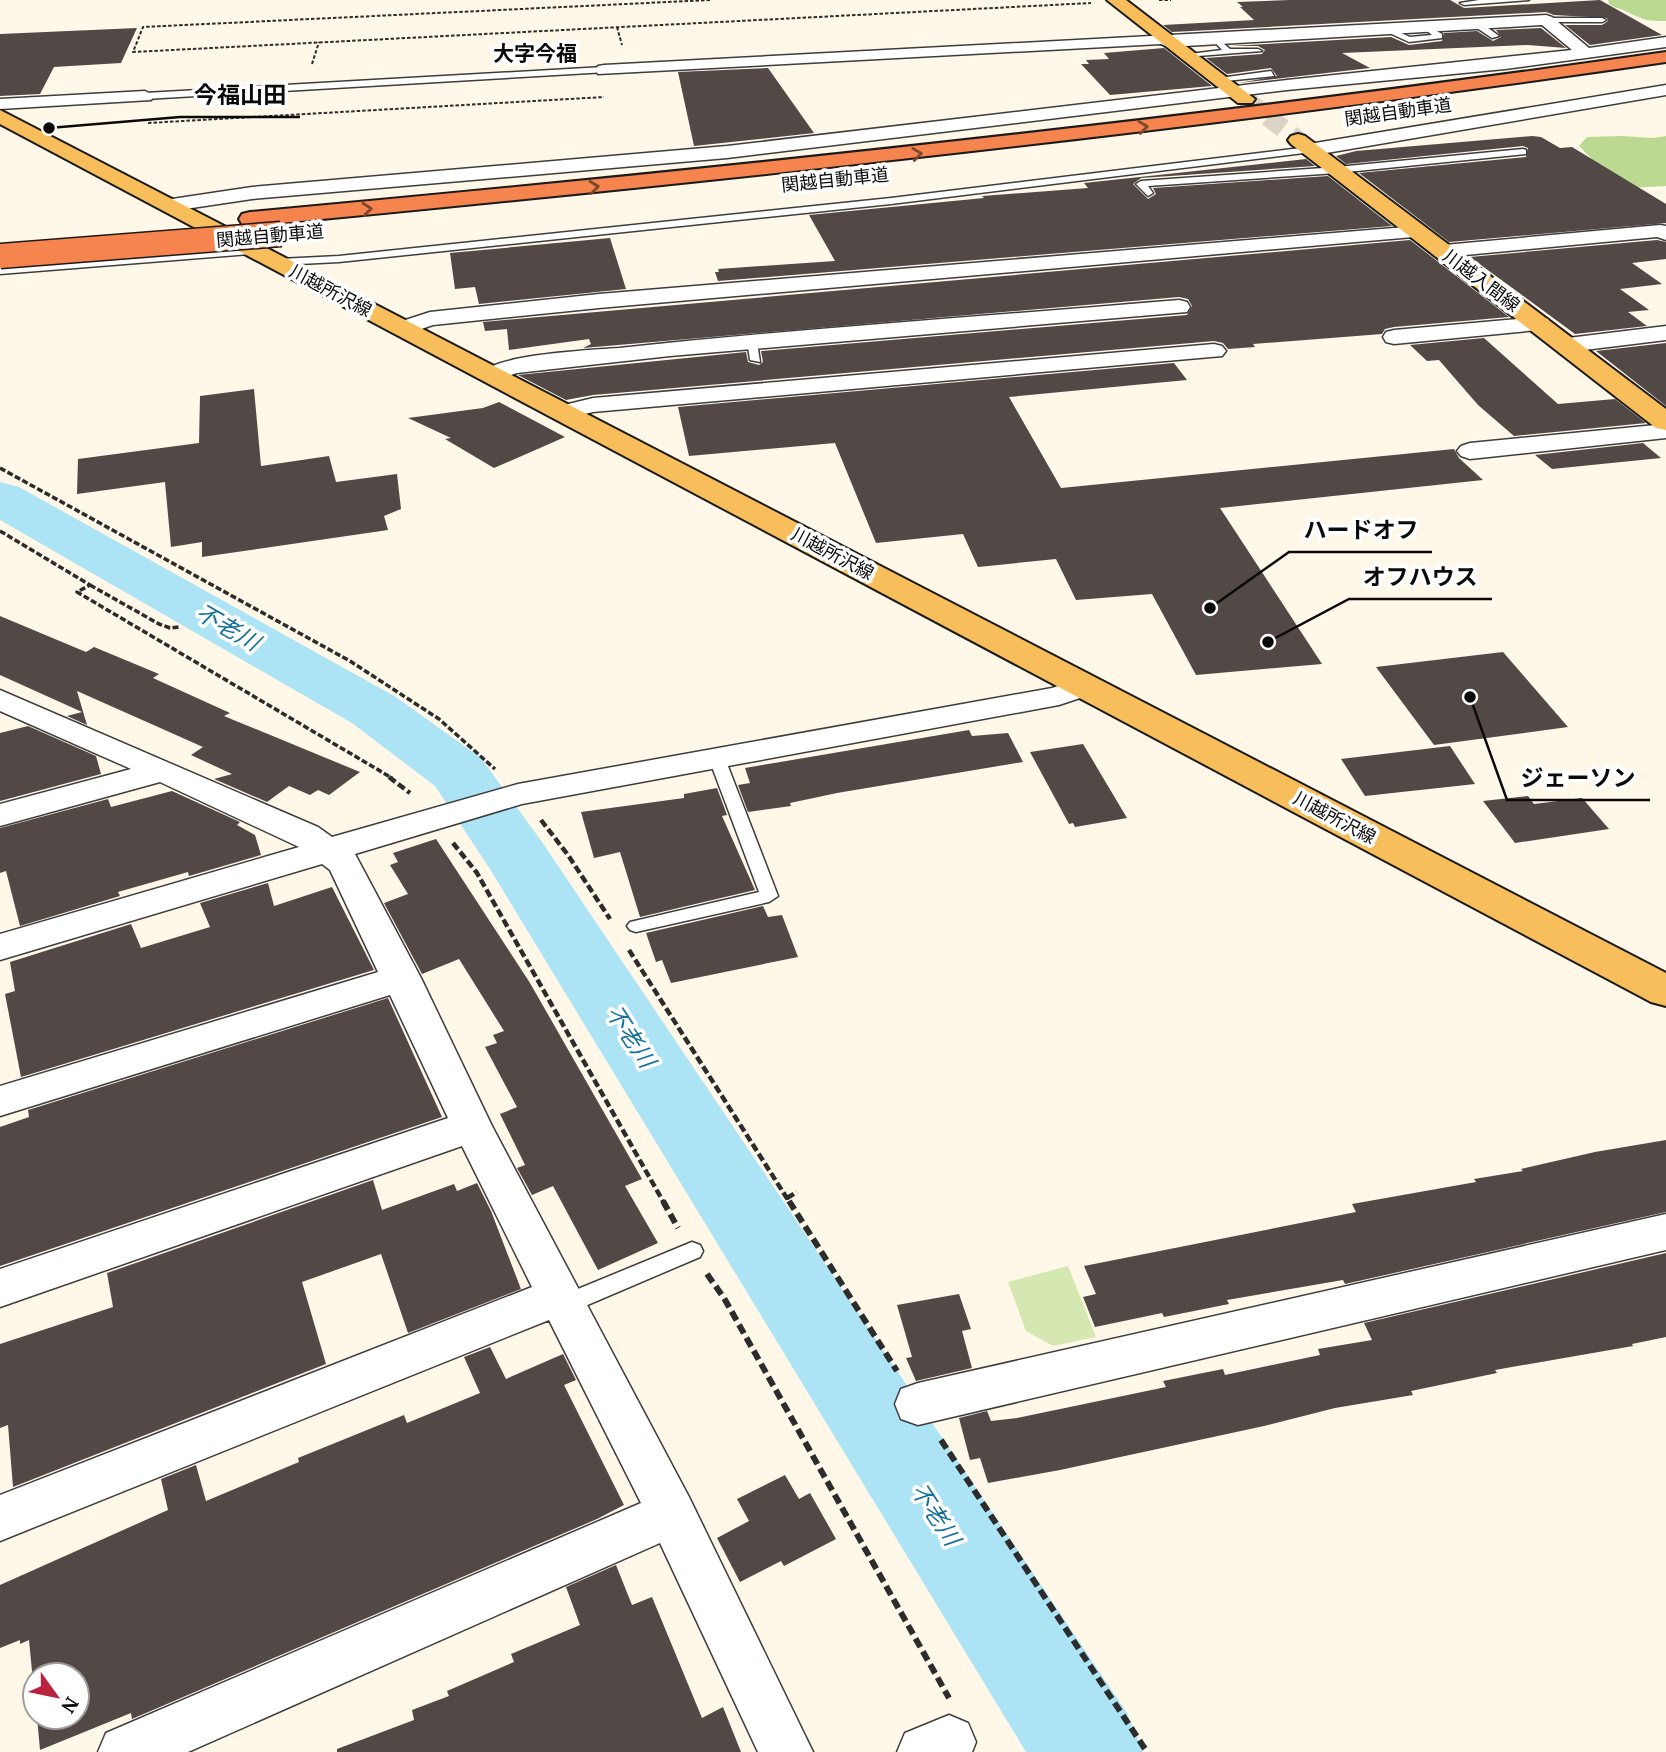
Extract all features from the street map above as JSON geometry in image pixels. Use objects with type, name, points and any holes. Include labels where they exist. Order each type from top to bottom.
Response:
[{"type":"highway","name":"関越自動車道","points":[[0,237],[250,219],[889,157],[1284,110],[1666,57]]},
{"type":"highway","name":"関越自動車道","points":[[0,256],[273,249],[673,197],[1326,121],[1666,72]]},
{"type":"main road","points":[[1117,1],[1240,95]]},
{"type":"main road","name":"川越所沢線","points":[[0,116],[172,205],[273,249],[404,328],[1666,991]]},
{"type":"main road","name":"川越入間線","points":[[1303,145],[1666,422]]},
{"type":"street","points":[[604,70],[1546,20],[1586,53]]},
{"type":"street","points":[[1145,23],[1172,22]]},
{"type":"street","points":[[172,205],[251,193],[1240,95],[1666,42]]},
{"type":"street","points":[[1303,145],[1666,90]]},
{"type":"street","points":[[0,104],[145,96]]},
{"type":"street","points":[[1444,251],[1660,231],[1666,234]]},
{"type":"street","points":[[404,328],[430,319],[535,313],[791,289],[910,281],[985,267],[1418,232]]},
{"type":"street","points":[[493,374],[513,366],[753,351],[855,334],[1179,307]]},
{"type":"street","points":[[1394,337],[1540,324]]},
{"type":"street","points":[[1568,345],[1666,333]]},
{"type":"street","points":[[855,334],[874,379]]},
{"type":"street","points":[[565,412],[593,405],[1214,351]]},
{"type":"street","points":[[1470,451],[1666,431]]},
{"type":"street","points":[[0,947],[514,795],[716,756],[1059,696],[1084,686]]},
{"type":"street","points":[[6,706],[164,771],[306,835],[344,863],[472,1126],[672,1514],[786,1752]]},
{"type":"street","points":[[0,815],[164,771]]},
{"type":"street","points":[[0,1101],[402,978]]},
{"type":"street","points":[[0,1288],[472,1126]]},
{"type":"street","points":[[918,1404],[1666,1232]]},
{"type":"street","points":[[0,1518],[562,1301]]},
{"type":"street","points":[[125,1752],[672,1514]]},
{"type":"lane","points":[[1459,4],[1525,0]]},
{"type":"lane","points":[[1546,20],[1602,20]]},
{"type":"lane","points":[[1477,24],[1495,36]]},
{"type":"lane","points":[[1216,39],[1228,52]]},
{"type":"lane","points":[[1185,55],[1258,51]]},
{"type":"lane","points":[[145,96],[604,70]]},
{"type":"lane","points":[[1216,79],[1271,74]]},
{"type":"lane","points":[[0,271],[273,249],[366,256],[891,201],[1303,145]]},
{"type":"lane","points":[[1148,193],[1141,184],[1230,182],[1523,152]]},
{"type":"lane","points":[[636,926],[769,896],[716,756]]},
{"type":"lane","points":[[562,1301],[692,1251]]},
{"type":"path","points":[[710,0],[143,27],[134,52],[1171,0]]},
{"type":"path","points":[[0,468],[350,661],[439,719],[480,753],[569,855],[611,920]]},
{"type":"path","points":[[0,531],[159,624],[170,628],[179,627]]},
{"type":"path","points":[[90,585],[77,592],[394,780],[435,817],[477,873],[692,1251],[724,1298],[943,1735]]},
{"type":"path","points":[[625,943],[918,1404],[1147,1752]]},
{"type":"path","points":[[787,1198],[797,1192]]},
{"type":"green space","points":[[1608,0],[1666,0],[1666,21],[1641,18],[1609,4]]},
{"type":"green space","points":[[1666,136],[1666,186],[1608,189],[1543,168],[1592,159],[1579,146],[1587,137]]},
{"type":"green space","points":[[1068,1266],[1096,1337],[1053,1346],[1026,1331],[1008,1282]]},
{"type":"building","points":[[1450,0],[1464,8],[1600,0],[1662,35],[1590,45],[1565,25],[1602,25],[1608,21],[1607,18],[1554,15],[1546,12],[1172,32],[1163,25],[1254,20],[1237,2]]},
{"type":"building","points":[[137,28],[121,63],[54,67],[40,94],[0,96],[0,34]]},
{"type":"building","points":[[1541,28],[1566,48],[1528,45],[1342,53],[1370,68],[1239,83],[1277,76],[1271,68],[1227,74],[1206,58],[1262,54],[1265,50],[1258,46],[1230,46],[1391,37],[1409,45],[1442,41],[1444,33],[1477,31],[1493,41],[1501,37],[1496,30]]},
{"type":"building","points":[[1164,48],[1212,86],[1110,95],[1081,64],[1089,64],[1086,60],[1109,59],[1104,53]]},
{"type":"building","points":[[768,68],[814,133],[694,146],[678,72]]},
{"type":"building","points":[[1541,137],[1560,148],[1572,147],[1666,204],[1666,223],[1449,242],[1359,173],[1526,157],[1528,148],[1523,146],[1346,164],[1336,156],[1356,151]]},
{"type":"building","points":[[1306,159],[1315,166],[1141,178],[1133,184],[1148,199],[1156,194],[1153,188],[1328,176],[1392,226],[718,281],[715,272],[719,272],[718,269],[835,261],[809,215],[984,198],[982,196],[1088,188],[1084,183]]},
{"type":"building","points":[[610,238],[626,289],[479,304],[475,287],[455,289],[450,253]]},
{"type":"building","points":[[1410,240],[1509,317],[1394,327],[1385,329],[1382,334],[1253,344],[1255,347],[1228,349],[1223,343],[1214,341],[593,395],[566,400],[518,375],[746,352],[748,362],[759,365],[763,362],[761,351],[1187,315],[1192,306],[1188,299],[1179,297],[583,348],[591,344],[589,339],[509,350],[507,329],[485,331],[483,322]]},
{"type":"building","points":[[1657,240],[1666,242],[1666,259],[1632,263],[1662,284],[1620,289],[1649,310],[1628,312],[1647,326],[1575,334],[1470,257]]},
{"type":"building","points":[[1484,338],[1558,404],[1615,399],[1646,423],[1514,436],[1478,405],[1439,360],[1427,361],[1410,345]]},
{"type":"building","points":[[1666,343],[1666,406],[1596,351]]},
{"type":"building","points":[[1174,363],[1187,380],[1009,397],[1061,488],[1454,449],[1459,458],[1483,480],[1220,508],[1322,664],[1196,675],[1152,594],[1076,600],[1056,559],[978,567],[963,534],[876,543],[835,443],[689,456],[678,407]]},
{"type":"building","points":[[254,389],[261,466],[329,456],[336,482],[397,474],[401,509],[384,516],[388,530],[202,557],[202,542],[171,547],[165,482],[77,494],[78,459],[199,443],[200,396]]},
{"type":"building","points":[[499,402],[565,437],[494,468],[445,439],[451,438],[408,418],[483,408]]},
{"type":"building","points":[[1643,443],[1661,458],[1552,469],[1535,455]]},
{"type":"building","points":[[0,616],[86,652],[94,647],[159,674],[153,678],[230,713],[224,716],[360,772],[329,795],[318,790],[310,795],[289,786],[267,802],[214,779],[232,774],[191,755],[203,747],[77,691],[87,725],[67,716],[82,712],[0,675]]},
{"type":"building","points":[[1503,652],[1568,727],[1434,745],[1376,667]]},
{"type":"building","points":[[28,726],[96,756],[101,774],[0,801],[0,733]]},
{"type":"building","points":[[969,730],[972,736],[1008,733],[1023,762],[837,793],[790,803],[791,806],[748,812],[738,785],[750,783],[745,768]]},
{"type":"building","points":[[1083,744],[1127,818],[1075,827],[1073,823],[1069,824],[1030,752]]},
{"type":"building","points":[[1450,746],[1475,784],[1365,796],[1341,759]]},
{"type":"building","points":[[717,788],[727,815],[722,816],[755,890],[640,917],[620,852],[594,858],[581,812],[684,798],[684,794]]},
{"type":"building","points":[[172,791],[240,822],[237,825],[255,835],[261,855],[189,876],[188,872],[118,892],[120,896],[20,926],[6,871],[0,873],[0,828],[108,799],[111,807]]},
{"type":"building","points":[[1528,796],[1534,804],[1582,798],[1609,829],[1515,843],[1483,801]]},
{"type":"building","points":[[436,839],[530,983],[642,1179],[625,1186],[658,1243],[598,1270],[553,1186],[532,1195],[517,1168],[525,1165],[500,1114],[517,1107],[485,1047],[497,1043],[493,1035],[504,1031],[459,959],[422,974],[384,903],[408,894],[390,865],[398,862],[393,853]]},
{"type":"building","points":[[268,883],[274,906],[332,887],[374,970],[21,1077],[5,994],[15,991],[10,962],[131,924],[141,948],[210,927],[200,903]]},
{"type":"building","points":[[763,906],[768,917],[782,915],[798,957],[671,983],[662,960],[656,962],[646,933]]},
{"type":"building","points":[[388,998],[442,1117],[0,1266],[0,1127],[29,1117],[28,1110]]},
{"type":"building","points":[[1666,1140],[1666,1212],[1345,1284],[1343,1280],[1227,1300],[1229,1304],[1164,1317],[1162,1313],[1095,1327],[1083,1297],[1096,1294],[1084,1266],[1356,1212],[1352,1204],[1476,1182],[1474,1179],[1523,1171],[1521,1169],[1595,1152]]},
{"type":"building","points":[[373,1180],[382,1210],[454,1184],[457,1191],[477,1183],[491,1211],[521,1289],[408,1333],[381,1254],[302,1282],[326,1364],[13,1487],[8,1425],[0,1428],[0,1344],[113,1307],[107,1273]]},
{"type":"building","points":[[1666,1253],[1666,1337],[1632,1344],[1633,1346],[1495,1370],[1497,1373],[1411,1391],[1413,1395],[1335,1408],[1264,1426],[988,1483],[980,1458],[970,1460],[959,1418],[987,1411],[991,1421],[1017,1418],[1166,1387],[1163,1381],[1223,1369],[1225,1375],[1320,1355],[1318,1349],[1372,1340],[1364,1323]]},
{"type":"building","points":[[959,1294],[971,1329],[962,1331],[972,1368],[916,1381],[906,1358],[912,1357],[897,1305]]},
{"type":"building","points":[[490,1347],[506,1379],[563,1354],[576,1380],[564,1385],[624,1505],[132,1719],[131,1713],[91,1729],[91,1661],[31,1661],[29,1640],[20,1644],[20,1640],[0,1648],[0,1585],[168,1510],[161,1479],[196,1465],[206,1501],[299,1462],[298,1458],[404,1415],[407,1423],[480,1393],[464,1357]]},
{"type":"building","points":[[785,1475],[799,1499],[810,1493],[836,1539],[784,1566],[781,1561],[740,1582],[717,1538],[749,1521],[737,1499]]},
{"type":"building","points":[[616,1565],[632,1605],[652,1597],[702,1718],[723,1707],[741,1752],[337,1752],[337,1749],[414,1720],[412,1710],[449,1696],[447,1691],[514,1662],[511,1654],[580,1625],[566,1587]]},
{"type":"building","points":[[38,1731],[87,1731],[40,1750]]},
{"type":"waterway","name":"不老川","points":[[0,498],[374,710],[458,772],[518,858],[1088,1752]]},
{"type":"tunnel","points":[[1245,99],[1298,140]]},
{"type":"place","name":"今福山田","points":[[49,128]]},
{"type":"place","name":"ハードオフ","points":[[1210,608]]},
{"type":"place","name":"オフハウス","points":[[1268,642]]},
{"type":"place","name":"ジェーソン","points":[[1470,697]]},
{"type":"district","name":"大字今福","points":[[535,53]]}]
